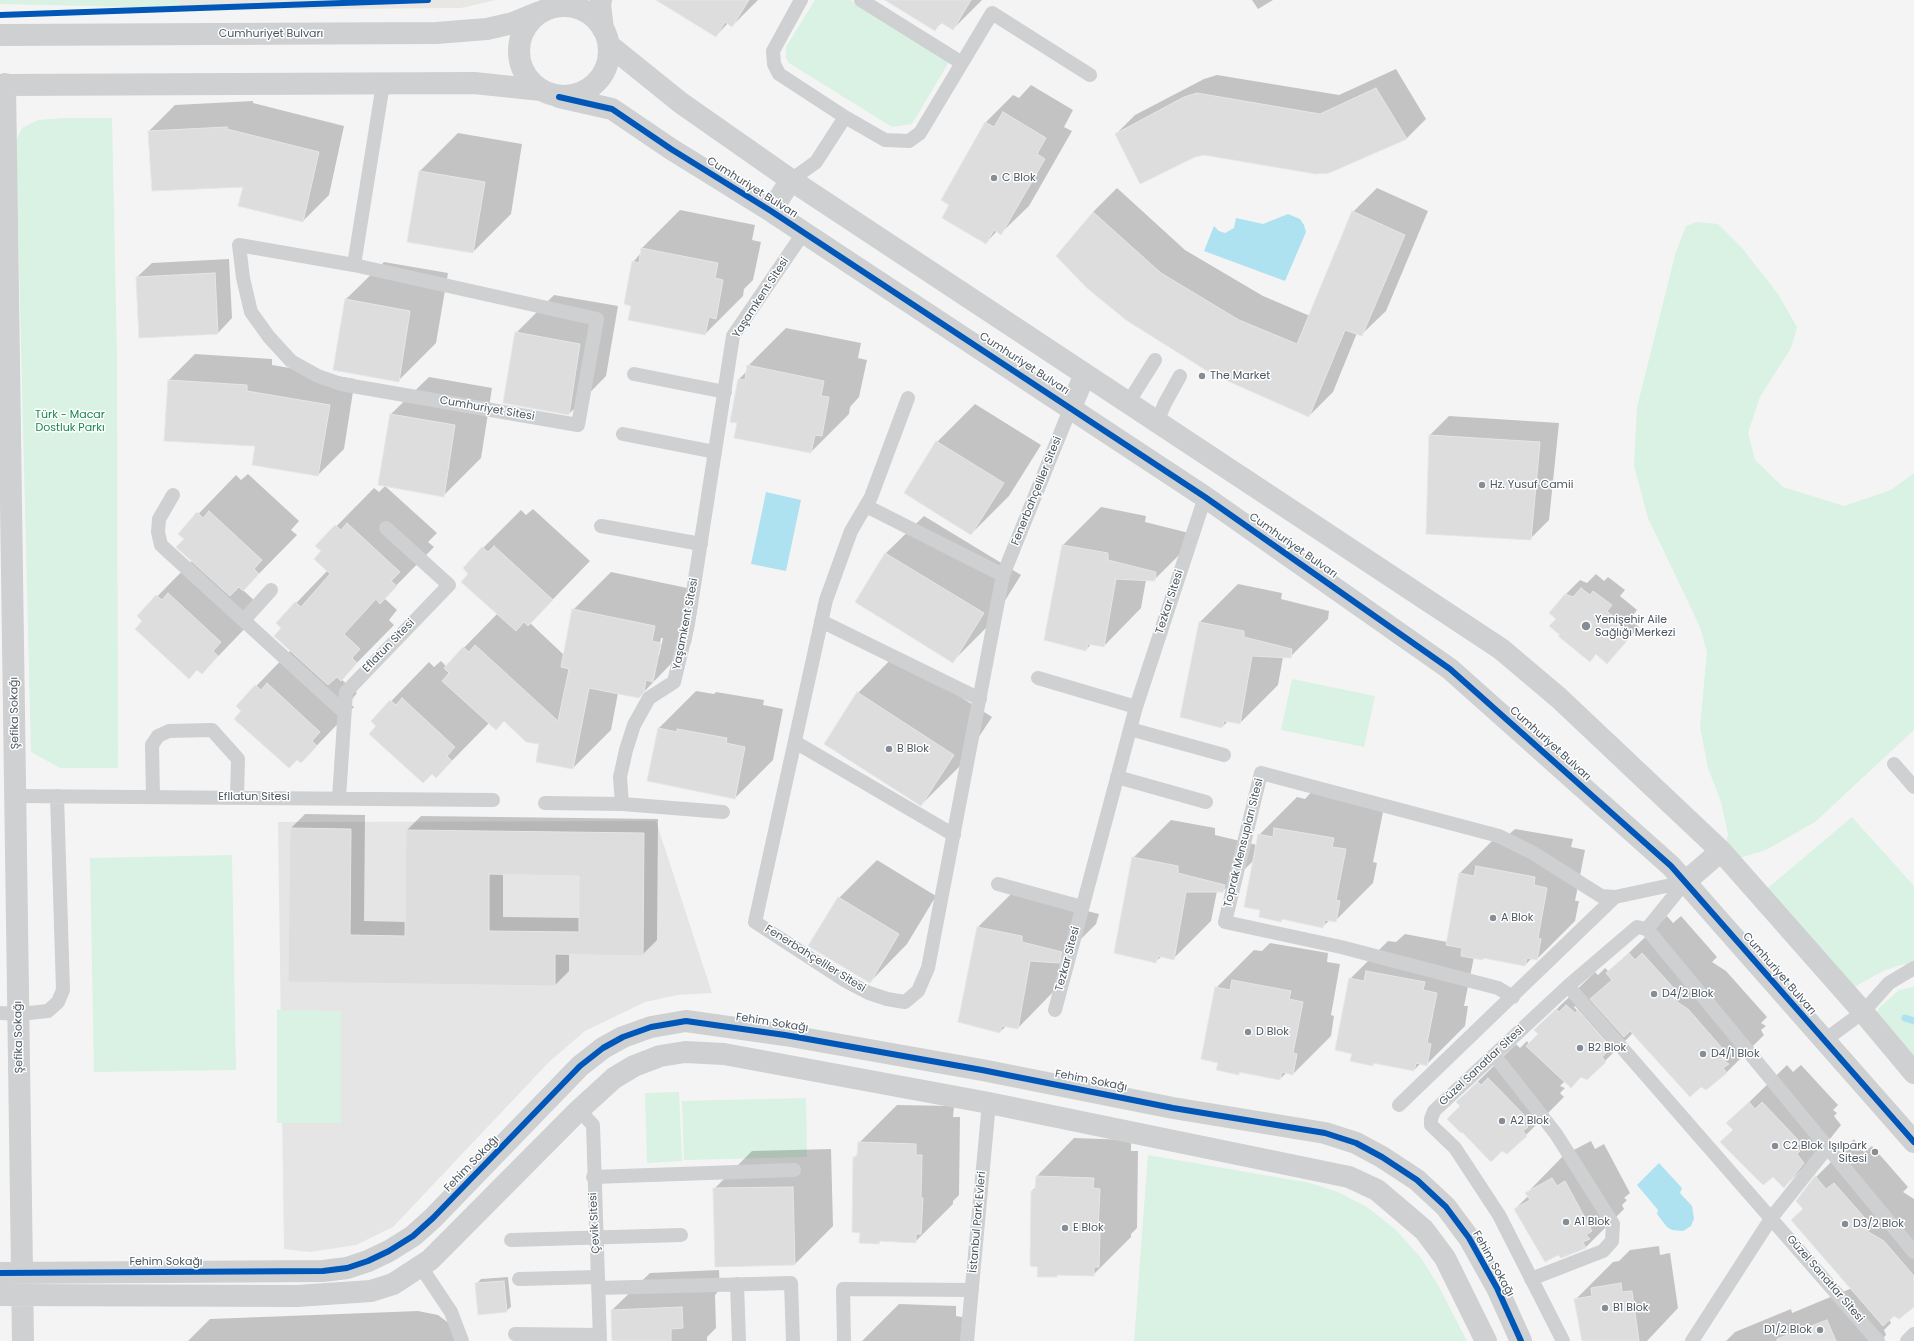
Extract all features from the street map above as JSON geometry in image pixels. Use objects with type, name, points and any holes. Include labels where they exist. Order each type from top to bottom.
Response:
[{"type":"street","points":[[601,0],[600,4],[606,37],[609,57],[605,70],[597,82],[586,91],[573,96],[550,93],[533,85],[524,74],[519,61],[518,47],[522,33],[529,21],[551,6],[568,6],[582,10],[594,18],[606,37],[681,103],[791,180],[1501,649],[1559,698],[1721,851],[1863,1012],[1914,1073]]},
{"type":"street","name":"Cumhuriyet Bulvarı","points":[[0,35],[436,33],[487,29],[513,23],[551,6]]},
{"type":"street","name":"Cumhuriyet Bulvarı","points":[[2,85],[474,83],[550,93],[612,109],[671,148],[771,210],[1205,497],[1450,669],[1671,866],[1914,1142]]},
{"type":"street","name":"Şefika Sokağı","points":[[2,85],[16,796],[9,1013],[23,1296],[23,1341]]},
{"type":"street","points":[[771,210],[791,180]]},
{"type":"street","points":[[1071,408],[1085,374]]},
{"type":"street","points":[[1685,882],[1721,851]]},
{"type":"street","name":"Fehim Sokağı","points":[[0,1273],[323,1271],[347,1268],[368,1261],[389,1251],[413,1236],[423,1227],[580,1066],[603,1048],[651,1026],[686,1021],[785,1035],[993,1072],[1173,1108],[1325,1133],[1356,1143],[1382,1157],[1417,1180],[1446,1207],[1469,1238],[1497,1288],[1521,1341]]},
{"type":"street","points":[[0,1295],[297,1296],[371,1291],[392,1284],[430,1260],[579,1110],[614,1078],[634,1066],[660,1056],[686,1052],[724,1054],[989,1103],[1349,1177],[1377,1190],[1424,1230],[1441,1253],[1486,1341]]},
{"type":"street","points":[[989,1103],[993,1072]]},
{"type":"street","points":[[557,1090],[579,1110]]},
{"type":"lane","points":[[801,0],[773,51],[774,64],[779,74],[845,117],[884,140],[909,140],[920,133],[992,13],[1090,75]]},
{"type":"lane","points":[[861,0],[962,63]]},
{"type":"lane","points":[[354,266],[383,84]]},
{"type":"lane","points":[[791,180],[816,162],[845,117]]},
{"type":"lane","name":"Yaşamkent Sitesi","points":[[622,804],[620,777],[626,750],[634,725],[649,698],[674,682],[688,624],[733,336],[804,232]]},
{"type":"lane","name":"Cumhuriyet Sitesi","points":[[239,245],[354,266],[598,319],[578,425],[341,384],[318,376],[291,361],[269,337],[251,312],[243,278],[239,245]]},
{"type":"lane","points":[[1128,403],[1155,360]]},
{"type":"lane","points":[[634,374],[725,392]]},
{"type":"lane","points":[[1156,422],[1180,376]]},
{"type":"lane","name":"Fenerbahçeliler Sitesi","points":[[908,398],[874,490],[851,531],[826,600],[755,922],[844,980],[869,993],[905,1002],[918,991],[928,968],[1003,575],[1071,408]]},
{"type":"lane","points":[[623,434],[715,452]]},
{"type":"lane","points":[[173,495],[159,519],[158,532],[161,545],[344,712]]},
{"type":"lane","name":"Tezkar Sitesi","points":[[1055,1010],[1136,707],[1205,497]]},
{"type":"lane","points":[[866,506],[1003,575]]},
{"type":"lane","points":[[601,526],[701,544]]},
{"type":"lane","name":"Eflatun Sitesi","points":[[339,798],[346,692],[448,585],[386,528]]},
{"type":"lane","points":[[244,620],[271,590]]},
{"type":"lane","points":[[821,621],[980,700]]},
{"type":"lane","points":[[1038,678],[1136,707]]},
{"type":"lane","points":[[1130,729],[1224,755]]},
{"type":"lane","points":[[153,796],[152,745],[158,736],[169,730],[212,730],[238,759],[237,797]]},
{"type":"lane","points":[[794,742],[954,835]]},
{"type":"lane","points":[[1894,764],[1914,787]]},
{"type":"lane","name":"Toprak Mensupları Sitesi","points":[[1513,997],[1498,988],[1341,947],[1225,922],[1261,773],[1499,836],[1533,853],[1601,896],[1616,897],[1685,882]]},
{"type":"lane","points":[[1117,777],[1206,802]]},
{"type":"lane","name":"Efllatun Sitesi","points":[[16,796],[493,800]]},
{"type":"lane","points":[[9,1013],[48,1012],[58,1002],[63,990],[57,796]]},
{"type":"lane","points":[[545,804],[622,804],[723,812]]},
{"type":"lane","points":[[1685,882],[1647,929],[1914,1252]]},
{"type":"lane","points":[[998,884],[1082,907]]},
{"type":"lane","points":[[1399,1105],[1616,897]]},
{"type":"lane","name":"Güzel Sanatlar Sitesi","points":[[1563,1341],[1499,1215],[1455,1148],[1432,1125],[1431,1119],[1434,1111],[1568,986],[1638,927],[1647,929]]},
{"type":"lane","points":[[1825,1040],[1863,1012],[1889,983],[1914,968]]},
{"type":"lane","name":"Güzel Sanatlar Sitesi","points":[[1568,986],[1772,1217],[1878,1341]]},
{"type":"lane","points":[[1494,1055],[1556,1134],[1613,1224],[1612,1241],[1603,1251],[1532,1279]]},
{"type":"lane","name":"İstanbul Park Evleri","points":[[967,1341],[989,1103]]},
{"type":"lane","name":"Çevik Sitesi","points":[[579,1110],[593,1125],[593,1177],[600,1338]]},
{"type":"lane","points":[[1692,1341],[1772,1217],[1828,1148]]},
{"type":"lane","points":[[593,1177],[794,1170]]},
{"type":"lane","points":[[511,1240],[681,1235]]},
{"type":"lane","points":[[420,1267],[451,1312],[462,1341]]},
{"type":"lane","points":[[519,1279],[598,1283],[791,1283],[793,1341]]},
{"type":"lane","points":[[737,1284],[739,1341]]},
{"type":"lane","points":[[844,1341],[843,1289],[972,1290]]},
{"type":"lane","points":[[515,1334],[600,1338]]},
{"type":"lane","points":[[1907,1341],[1914,1334]]},
{"type":"shaded area","points":[[180,0],[496,0],[461,8],[327,9],[177,8]]},
{"type":"shaded area","points":[[656,821],[712,993],[678,995],[645,1002],[585,1031],[549,1062],[393,1227],[356,1245],[310,1252],[284,1249],[278,822]]},
{"type":"green space","points":[[0,0],[180,0],[177,8],[0,4]]},
{"type":"green space","points":[[815,0],[850,0],[949,62],[912,124],[892,127],[789,63],[786,58],[786,47]]},
{"type":"green space","name":"Türk - Macar Dostluk Parkı","points":[[64,118],[112,118],[117,359],[118,768],[60,768],[31,752],[16,141],[22,128],[38,120]]},
{"type":"green space","points":[[1696,222],[1718,224],[1742,248],[1778,294],[1797,327],[1791,348],[1760,397],[1748,433],[1755,460],[1783,487],[1844,506],[1891,490],[1914,473],[1914,730],[1815,822],[1766,850],[1743,857],[1733,857],[1725,848],[1728,834],[1721,802],[1708,768],[1700,727],[1707,652],[1700,627],[1648,518],[1634,466],[1637,407],[1675,255],[1686,226]]},
{"type":"green space","points":[[1292,679],[1375,696],[1364,747],[1281,730]]},
{"type":"green space","points":[[1852,817],[1914,886],[1914,963],[1901,965],[1883,971],[1840,995],[1756,898]]},
{"type":"green space","points":[[232,855],[236,1070],[94,1072],[90,858]]},
{"type":"green space","points":[[1914,987],[1914,1064],[1874,1017],[1880,1007],[1899,990]]},
{"type":"green space","points":[[277,1010],[341,1011],[341,1123],[277,1123]]},
{"type":"green space","points":[[679,1092],[682,1161],[647,1163],[645,1093]]},
{"type":"green space","points":[[806,1098],[807,1157],[684,1160],[682,1101]]},
{"type":"green space","points":[[1148,1155],[1310,1183],[1338,1192],[1367,1207],[1396,1230],[1421,1258],[1438,1285],[1467,1341],[1134,1341]]},
{"type":"water","points":[[1288,214],[1300,219],[1306,232],[1285,281],[1204,251],[1214,226],[1219,231],[1225,233],[1234,228],[1236,218],[1263,224]]},
{"type":"water","points":[[766,492],[801,500],[786,571],[751,564]]},
{"type":"water","points":[[1659,1163],[1682,1188],[1680,1193],[1692,1206],[1694,1219],[1691,1226],[1683,1231],[1672,1230],[1667,1227],[1657,1214],[1658,1210],[1637,1185]]},
{"type":"building","points":[[656,0],[749,0],[732,27],[725,22],[716,37]]},
{"type":"building","points":[[885,0],[971,0],[953,30],[940,22],[935,31]]},
{"type":"building","points":[[1376,88],[1407,139],[1329,173],[1316,174],[1204,155],[1195,157],[1140,184],[1115,134],[1184,97],[1197,93],[1320,114]]},
{"type":"building","name":"C Blok","points":[[1003,112],[1046,138],[1037,154],[1045,159],[1001,235],[994,230],[986,244],[942,218],[949,205],[941,200],[985,122],[994,127]]},
{"type":"building","points":[[227,127],[227,129],[319,152],[303,222],[238,206],[243,187],[152,191],[148,131]]},
{"type":"building","points":[[419,171],[485,182],[473,253],[407,242]]},
{"type":"building","points":[[1352,211],[1405,235],[1362,336],[1345,330],[1309,417],[1212,374],[1126,320],[1087,288],[1056,256],[1093,212],[1161,273],[1239,320],[1297,344]]},
{"type":"building","points":[[641,248],[718,263],[715,278],[723,280],[716,319],[709,317],[705,335],[628,320],[631,306],[624,304],[632,261],[639,263]]},
{"type":"building","points":[[215,273],[218,334],[139,338],[136,277]]},
{"type":"building","points":[[345,299],[410,311],[399,382],[333,370]]},
{"type":"building","points":[[515,332],[580,344],[569,415],[503,403]]},
{"type":"building","points":[[747,365],[824,381],[821,396],[829,397],[822,436],[815,435],[811,453],[734,438],[737,423],[730,422],[738,379],[745,380]]},
{"type":"building","points":[[168,380],[247,385],[247,391],[330,405],[318,476],[252,465],[255,446],[164,441]]},
{"type":"building","points":[[390,414],[455,425],[444,497],[378,485]]},
{"type":"building","name":"Hz. Yusuf Camii","points":[[1429,435],[1540,442],[1531,540],[1426,534]]},
{"type":"building","points":[[936,441],[1004,483],[971,535],[904,493]]},
{"type":"building","points":[[209,511],[262,560],[254,569],[259,574],[243,591],[239,587],[230,596],[176,547],[184,539],[178,534],[197,512],[203,518]]},
{"type":"building","points":[[347,523],[400,572],[391,581],[397,586],[380,604],[376,599],[344,634],[360,649],[352,658],[357,663],[341,681],[337,677],[328,685],[274,636],[281,628],[276,623],[295,602],[301,607],[330,574],[314,559],[321,551],[315,546],[335,525],[341,530]]},
{"type":"building","points":[[1062,545],[1108,553],[1108,560],[1156,572],[1155,581],[1116,579],[1104,647],[1088,644],[1086,651],[1044,640]]},
{"type":"building","points":[[494,546],[553,600],[528,626],[524,622],[516,631],[461,582],[468,574],[463,568],[482,547],[488,552]]},
{"type":"building","points":[[885,553],[984,613],[953,663],[855,602]]},
{"type":"building","name":"Yenişehir Aile Sağlığı Merkezi","points":[[1581,588],[1590,595],[1593,591],[1612,605],[1607,611],[1623,625],[1616,634],[1626,642],[1607,664],[1596,654],[1590,662],[1558,636],[1560,635],[1549,626],[1556,619],[1549,613],[1565,594],[1573,597]]},
{"type":"building","points":[[168,593],[221,642],[213,651],[218,656],[202,674],[197,670],[189,679],[135,629],[142,621],[137,616],[156,595],[162,600]]},
{"type":"building","points":[[572,609],[655,626],[652,641],[661,643],[653,682],[646,680],[644,692],[639,698],[589,688],[573,769],[536,762],[539,744],[526,742],[504,721],[496,730],[442,681],[449,673],[444,668],[463,647],[469,652],[475,645],[558,721],[569,669],[561,667]]},
{"type":"building","points":[[1199,622],[1244,631],[1244,637],[1292,649],[1291,658],[1252,656],[1240,724],[1224,721],[1222,728],[1180,717]]},
{"type":"building","points":[[267,683],[320,732],[312,741],[317,746],[301,763],[297,760],[289,768],[234,719],[241,711],[236,706],[255,685],[261,690]]},
{"type":"building","name":"B Blok","points":[[857,692],[954,755],[921,806],[824,744]]},
{"type":"building","points":[[402,698],[455,747],[447,756],[452,761],[436,778],[432,774],[423,783],[369,734],[376,726],[371,721],[390,700],[396,705]]},
{"type":"building","points":[[658,728],[677,732],[677,729],[727,738],[726,743],[745,747],[735,799],[647,781]]},
{"type":"building","points":[[290,828],[351,829],[350,935],[405,936],[406,830],[644,833],[643,956],[555,954],[555,986],[288,982]],"holes":[[[489,874],[579,876],[579,932],[489,931]]]},
{"type":"building","points":[[1274,828],[1334,838],[1332,847],[1346,849],[1336,900],[1340,901],[1336,922],[1325,920],[1323,928],[1282,919],[1281,922],[1259,917],[1260,910],[1244,907],[1258,834],[1273,837]]},
{"type":"building","points":[[1132,857],[1178,866],[1178,873],[1225,885],[1223,892],[1186,892],[1174,960],[1158,956],[1156,963],[1114,953]]},
{"type":"building","name":"A Blok","points":[[1476,866],[1535,877],[1534,885],[1547,888],[1538,938],[1541,939],[1537,960],[1527,958],[1525,966],[1483,958],[1483,960],[1461,956],[1462,948],[1446,945],[1459,873],[1474,876]]},
{"type":"building","points":[[838,897],[899,934],[870,983],[808,946]]},
{"type":"building","points":[[977,927],[1022,936],[1022,942],[1062,952],[1059,963],[1030,961],[1018,1029],[1002,1026],[1000,1033],[958,1022]]},
{"type":"building","points":[[1629,953],[1635,960],[1642,953],[1680,995],[1674,1000],[1688,1009],[1729,1056],[1724,1061],[1729,1064],[1723,1068],[1727,1073],[1706,1090],[1701,1087],[1690,1097],[1630,1031],[1624,1037],[1590,999],[1612,980],[1606,973]]},
{"type":"building","points":[[1366,971],[1425,982],[1423,990],[1437,993],[1427,1043],[1431,1044],[1427,1066],[1416,1063],[1414,1071],[1373,1063],[1373,1066],[1350,1061],[1352,1054],[1335,1050],[1349,978],[1364,981]]},
{"type":"building","name":"D Blok","points":[[1232,980],[1291,991],[1289,999],[1303,1002],[1293,1053],[1297,1054],[1293,1075],[1282,1072],[1280,1080],[1239,1072],[1239,1075],[1216,1070],[1218,1063],[1201,1059],[1215,987],[1230,990]]},
{"type":"building","name":"B2 Blok","points":[[1566,1005],[1575,1013],[1578,1010],[1611,1048],[1602,1057],[1606,1062],[1587,1080],[1581,1077],[1571,1088],[1526,1046],[1538,1034],[1534,1030],[1556,1009],[1559,1012]]},
{"type":"building","name":"A2 Blok","points":[[1488,1078],[1528,1119],[1523,1124],[1528,1127],[1523,1131],[1527,1136],[1507,1154],[1502,1151],[1491,1162],[1447,1119],[1460,1106],[1456,1102],[1478,1082],[1481,1085]]},
{"type":"building","name":"C2 Blok","points":[[1749,1102],[1755,1109],[1762,1102],[1801,1143],[1795,1148],[1800,1151],[1797,1154],[1804,1163],[1784,1188],[1773,1177],[1763,1185],[1720,1142],[1733,1130],[1726,1123]]},
{"type":"building","points":[[858,1142],[916,1144],[916,1155],[922,1155],[921,1198],[923,1198],[921,1234],[916,1234],[916,1243],[879,1241],[879,1244],[859,1243],[860,1233],[852,1232],[853,1157],[857,1157]]},
{"type":"building","name":"E Blok","points":[[1036,1176],[1094,1178],[1093,1188],[1100,1189],[1098,1231],[1100,1231],[1099,1267],[1094,1267],[1094,1276],[1057,1275],[1057,1277],[1037,1277],[1038,1267],[1030,1266],[1031,1191],[1035,1191]]},
{"type":"building","points":[[1815,1176],[1826,1189],[1834,1183],[1871,1225],[1865,1230],[1884,1241],[1914,1276],[1914,1307],[1899,1319],[1894,1316],[1883,1326],[1791,1220],[1803,1209],[1796,1201]]},
{"type":"building","name":"A1 Blok","points":[[1552,1178],[1557,1186],[1565,1181],[1592,1231],[1586,1235],[1590,1239],[1583,1242],[1586,1248],[1561,1258],[1558,1255],[1545,1262],[1514,1209],[1530,1200],[1525,1193]]},
{"type":"building","points":[[793,1187],[795,1265],[715,1267],[713,1188]]},
{"type":"building","points":[[504,1281],[507,1312],[478,1315],[475,1283]]},
{"type":"building","name":"B1 Blok","points":[[1621,1283],[1622,1292],[1632,1291],[1639,1341],[1582,1341],[1574,1299],[1592,1296],[1591,1288]]},
{"type":"building","points":[[682,1307],[683,1328],[671,1329],[671,1341],[612,1341],[611,1310]]},
{"type":"building","points":[[1827,1320],[1836,1341],[1777,1341],[1777,1339]]},
{"type":"waterway","points":[[1905,1018],[1914,1021]]},
{"type":"cycle path","points":[[0,15],[428,0]]},
{"type":"cycle path","points":[[559,97],[612,109],[671,149],[771,211],[1205,497],[1450,669],[1671,866],[1914,1142]]},
{"type":"cycle path","points":[[0,1273],[323,1271],[347,1268],[368,1261],[389,1251],[413,1236],[433,1218],[580,1066],[603,1048],[623,1037],[651,1027],[686,1021],[785,1035],[982,1070],[1173,1108],[1325,1133],[1356,1143],[1382,1157],[1417,1180],[1446,1207],[1469,1238],[1497,1288],[1521,1341]]},
{"type":"place","name":"C Blok","points":[[994,178]]},
{"type":"place","name":"The Market","points":[[1202,376]]},
{"type":"place","name":"Hz. Yusuf Camii","points":[[1482,485]]},
{"type":"place","name":"Yenişehir Aile Sağlığı Merkezi","points":[[1586,626]]},
{"type":"place","name":"B Blok","points":[[889,749]]},
{"type":"place","name":"A Blok","points":[[1493,918]]},
{"type":"place","name":"D4/2 Blok","points":[[1654,994]]},
{"type":"place","name":"D Blok","points":[[1248,1032]]},
{"type":"place","name":"B2 Blok","points":[[1580,1048]]},
{"type":"place","name":"D4/1 Blok","points":[[1703,1054]]},
{"type":"place","name":"A2 Blok","points":[[1502,1121]]},
{"type":"place","name":"C2 Blok","points":[[1775,1146]]},
{"type":"place","name":"Işılpark Sitesi","points":[[1875,1152]]},
{"type":"place","name":"A1 Blok","points":[[1566,1222]]},
{"type":"place","name":"D3/2 Blok","points":[[1845,1224]]},
{"type":"place","name":"E Blok","points":[[1065,1228]]},
{"type":"place","name":"B1 Blok","points":[[1605,1308]]},
{"type":"place","name":"D1/2 Blok","points":[[1820,1330]]}]
